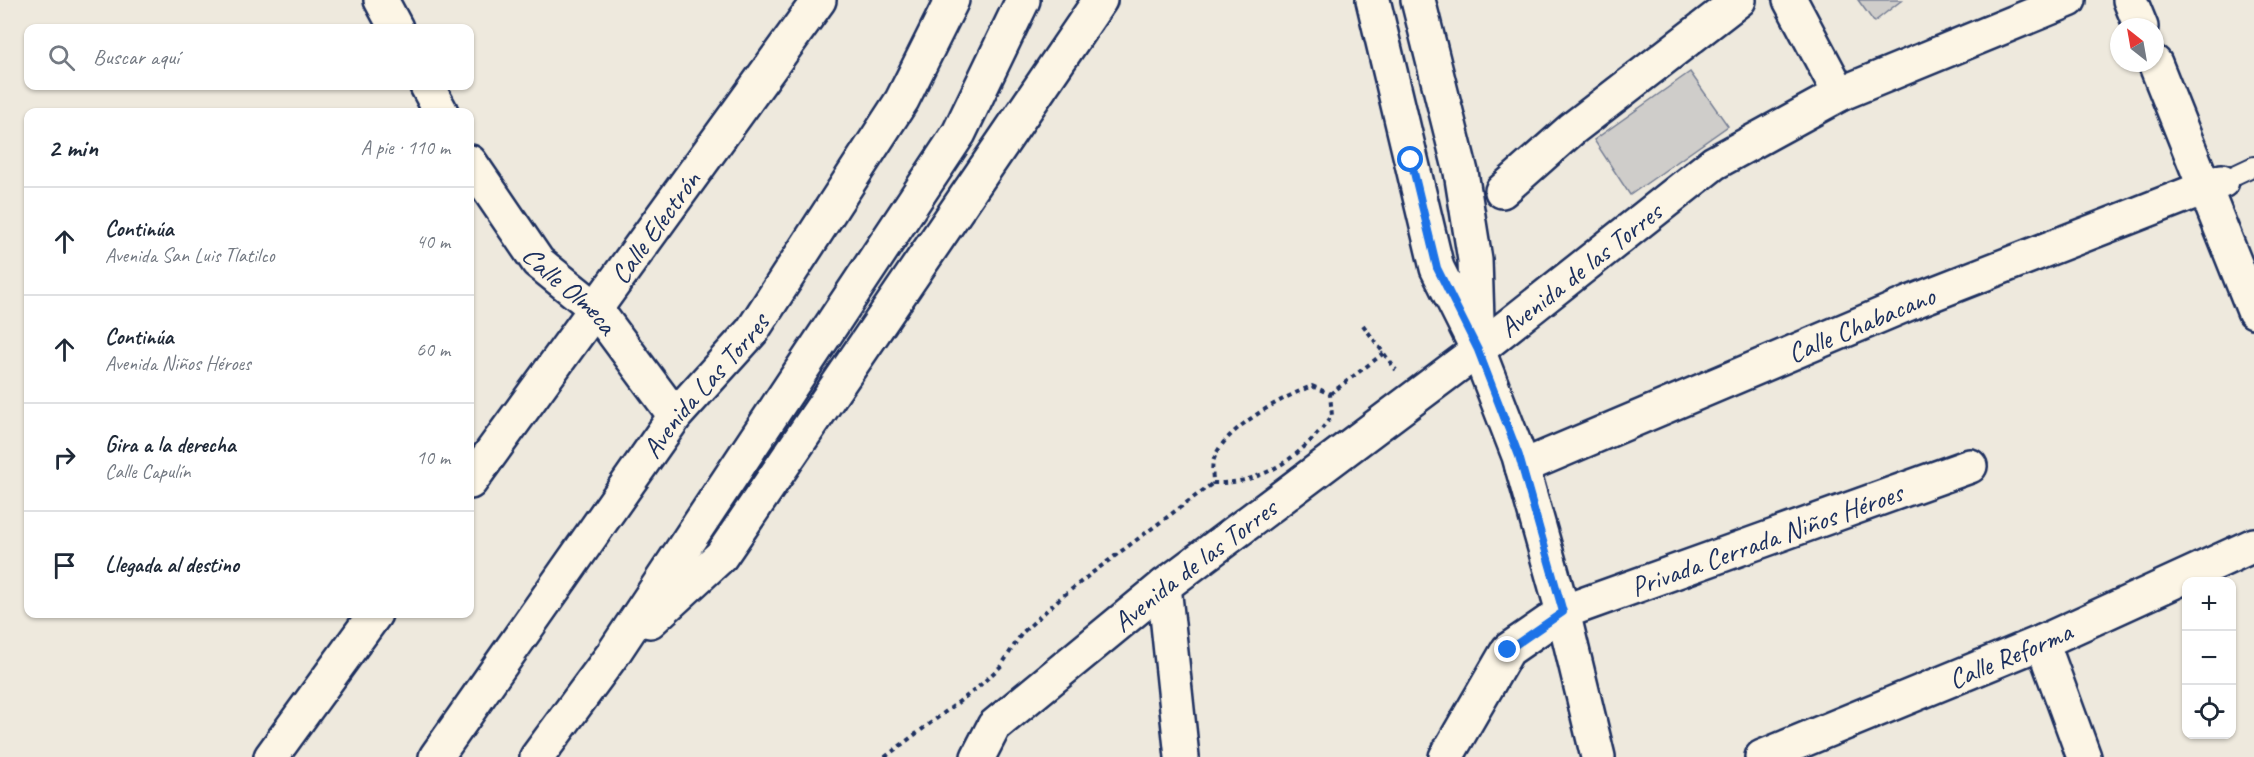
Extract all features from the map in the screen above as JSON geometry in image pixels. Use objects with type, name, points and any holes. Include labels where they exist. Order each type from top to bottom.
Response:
[{"type":"main road","points":[[381,0],[394,24]]},
{"type":"main road","name":"Calle Electrón","points":[[474,476],[819,0]]},
{"type":"main road","name":"Avenida Las Torres","points":[[436,757],[675,416],[752,331],[902,100],[952,0]]},
{"type":"main road","points":[[537,757],[613,654],[959,133],[1023,0]]},
{"type":"main road","points":[[1012,129],[1073,0]]},
{"type":"main road","points":[[613,654],[721,555],[1100,0]]},
{"type":"main road","points":[[1373,0],[1437,268],[1478,350],[1521,467],[1563,612],[1598,757]]},
{"type":"main road","points":[[1418,0],[1461,172],[1475,260],[1478,350]]},
{"type":"main road","points":[[1502,191],[1572,129],[1739,0]]},
{"type":"main road","points":[[1791,0],[1840,94]]},
{"type":"main road","name":"Avenida de las Torres","points":[[996,742],[1164,586],[1478,350],[1714,163],[1840,94],[2069,0]]},
{"type":"main road","points":[[2130,0],[2137,18]]},
{"type":"main road","points":[[2159,72],[2213,185],[2254,310]]},
{"type":"main road","points":[[429,90],[439,108]]},
{"type":"main road","name":"Calle Olmeca","points":[[474,168],[538,262],[595,308],[675,416]]},
{"type":"main road","name":"Calle Chabacano","points":[[1521,467],[1912,302],[2213,185]]},
{"type":"main road","name":"Privada Cerrada Niños Héroes","points":[[1446,757],[1508,650],[1563,612],[1970,466]]},
{"type":"main road","name":"Calle Reforma","points":[[1766,756],[2042,642],[2254,545]]},
{"type":"main road","points":[[1164,586],[1182,757]]},
{"type":"main road","points":[[271,757],[372,618]]},
{"type":"main road","points":[[2042,642],[2084,757]]},
{"type":"main road","points":[[978,757],[996,742]]},
{"type":"lane","points":[[2213,185],[2254,166]]},
{"type":"path","points":[[1363,325],[1415,397]]},
{"type":"path","points":[[1330,394],[1384,353]]},
{"type":"path","points":[[1213,483],[1213,461],[1220,448],[1243,423],[1282,400],[1312,386],[1330,394]]},
{"type":"path","points":[[885,757],[976,689],[1001,666],[1022,633],[1058,600],[1213,483],[1248,481],[1288,461],[1322,430],[1332,416],[1330,394]]},
{"type":"shaded area","points":[[1858,0],[1902,0],[1874,22]]},
{"type":"shaded area","points":[[1690,72],[1728,126],[1630,195],[1594,140]]},
{"type":"route","points":[[1411,160],[1437,268],[1478,350],[1519,456],[1563,612],[1508,650]]}]
